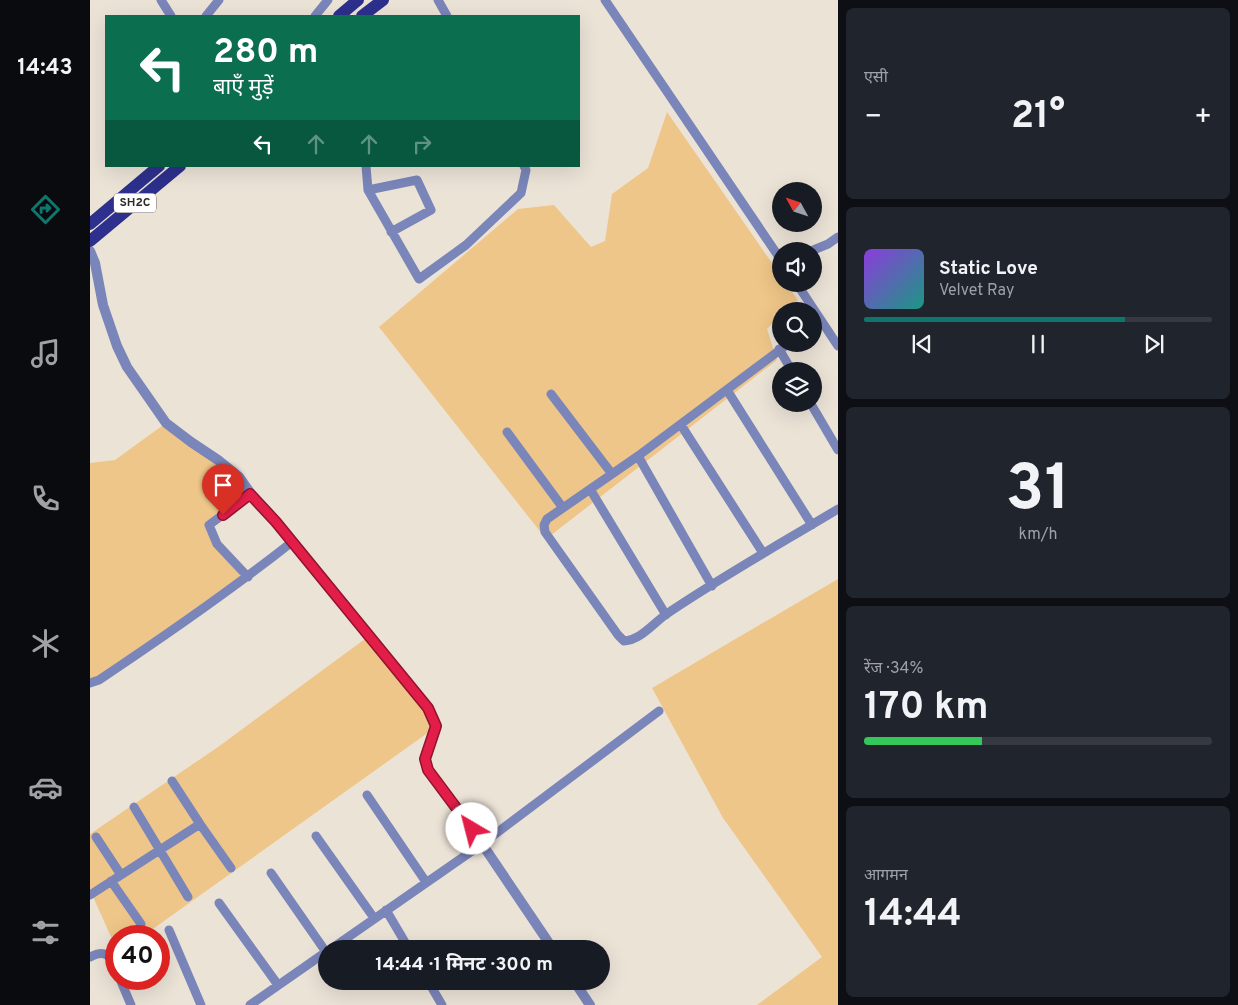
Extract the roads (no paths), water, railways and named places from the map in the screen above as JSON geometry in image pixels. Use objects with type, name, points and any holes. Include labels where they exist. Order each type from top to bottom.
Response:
[{"type":"main road","points":[[340,15],[358,0]]},
{"type":"main road","points":[[363,15],[383,0]]},
{"type":"main road","name":"SH2C","points":[[90,224],[158,167]]},
{"type":"main road","name":"SH2C","points":[[90,240],[179,167]]},
{"type":"street","points":[[161,0],[170,15]]},
{"type":"street","points":[[207,15],[219,0]]},
{"type":"street","points":[[315,15],[328,0]]},
{"type":"street","points":[[438,0],[447,15]]},
{"type":"street","points":[[605,0],[772,247]]},
{"type":"street","points":[[366,167],[368,190],[419,279],[466,244],[521,193],[526,170],[524,167]]},
{"type":"street","points":[[368,190],[417,180],[431,210],[392,232]]},
{"type":"street","points":[[822,246],[838,238]]},
{"type":"street","points":[[90,251],[95,263],[103,305],[117,346],[127,366],[166,423],[239,477],[250,494],[292,542],[428,708],[436,726],[425,759],[428,770],[482,844],[547,940]]},
{"type":"street","points":[[802,292],[838,346]]},
{"type":"street","points":[[775,352],[638,456],[547,519],[544,525],[545,532],[624,641],[633,640],[666,615],[763,553],[838,509]]},
{"type":"street","points":[[727,390],[812,525]]},
{"type":"street","points":[[551,394],[612,474]]},
{"type":"street","points":[[816,412],[838,450]]},
{"type":"street","points":[[680,425],[763,553]]},
{"type":"street","points":[[507,432],[563,508]]},
{"type":"street","points":[[638,456],[712,586]]},
{"type":"street","points":[[590,489],[666,615]]},
{"type":"street","points":[[248,577],[217,544],[209,525],[250,494]]},
{"type":"street","points":[[90,683],[100,680],[248,577],[292,542]]},
{"type":"street","points":[[343,940],[482,844],[660,711]]},
{"type":"street","points":[[172,781],[231,868]]},
{"type":"street","points":[[367,796],[426,882]]},
{"type":"street","points":[[134,807],[188,896]]},
{"type":"street","points":[[90,895],[200,824]]},
{"type":"street","points":[[316,836],[374,918]]},
{"type":"street","points":[[96,837],[121,875]]},
{"type":"street","points":[[271,873],[318,941]]},
{"type":"street","points":[[111,881],[141,924]]},
{"type":"street","points":[[219,903],[278,985]]},
{"type":"street","points":[[386,910],[404,940]]},
{"type":"street","points":[[170,932],[201,1005]]},
{"type":"street","points":[[90,960],[97,953],[105,954]]},
{"type":"street","points":[[250,1005],[318,958]]},
{"type":"street","points":[[124,990],[130,1005]]},
{"type":"street","points":[[433,990],[442,1005]]},
{"type":"street","points":[[580,990],[590,1005]]}]
